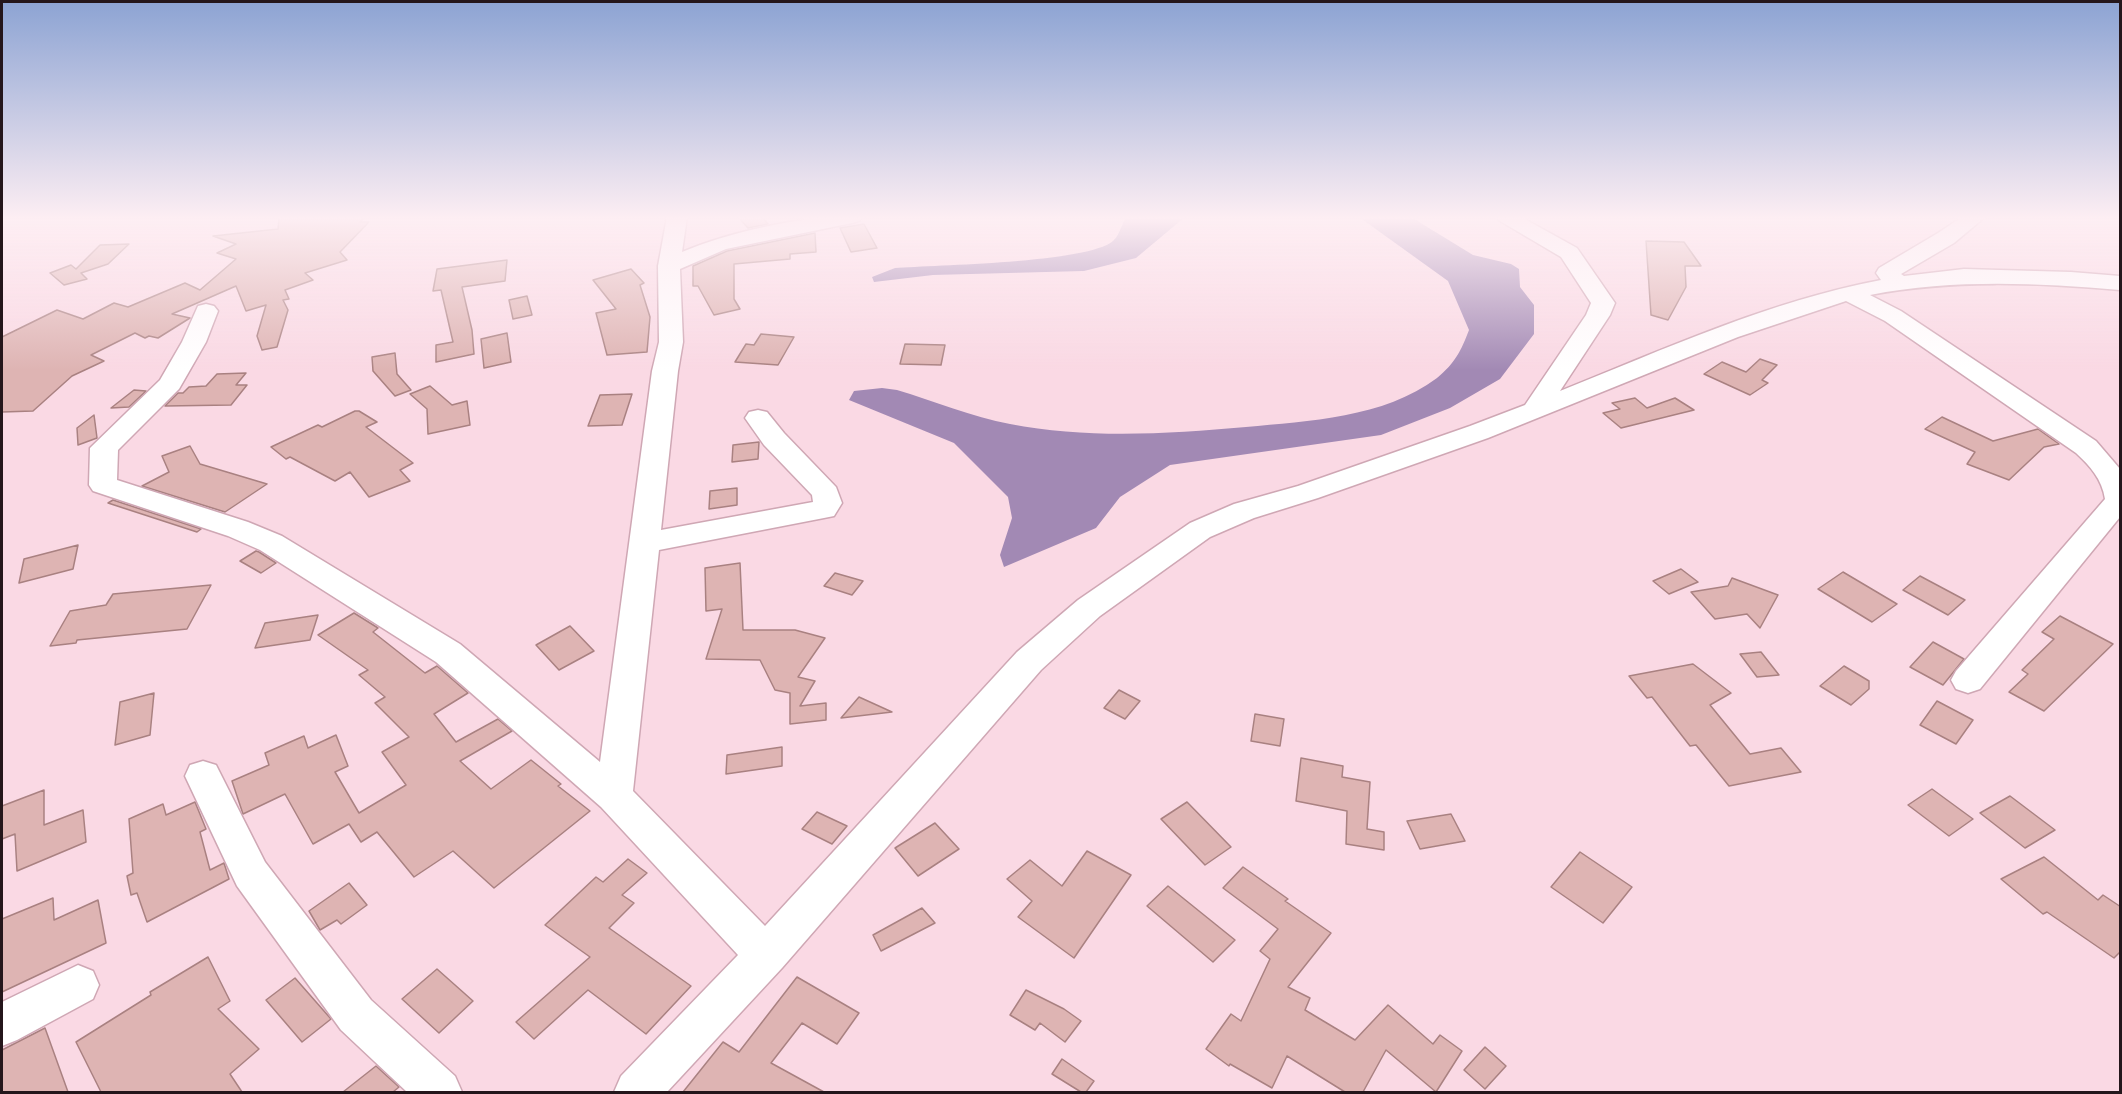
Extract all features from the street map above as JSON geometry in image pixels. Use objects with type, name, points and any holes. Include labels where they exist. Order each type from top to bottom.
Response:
[{"type":"street","points":[[614,796],[671,342],[669,268]]},
{"type":"street","points":[[1534,410],[1598,315],[1603,303],[1579,268]]},
{"type":"street","points":[[1895,268],[1887,273],[1899,283]]},
{"type":"street","points":[[637,1092],[767,954],[1029,662],[1089,608],[1200,530],[1244,511],[1368,471],[1534,410],[1730,332],[1848,293],[1899,283],[1964,276],[2121,283]]},
{"type":"street","points":[[1848,293],[1893,316],[2085,447],[2097,458],[2118,488],[2119,501],[1968,680]]},
{"type":"street","points":[[206,311],[194,342],[170,384],[104,448],[103,485],[238,529],[271,543],[448,653],[614,796],[745,935],[767,954]]},
{"type":"street","points":[[644,543],[824,509],[828,503],[826,493],[774,440],[758,418]]},
{"type":"street","points":[[202,776],[251,874],[342,996],[356,1014],[439,1092]]},
{"type":"street","points":[[2,1024],[78,985]]},
{"type":"shaded area","points":[[895,268],[1096,268],[1084,271],[933,275],[874,282],[872,277]]},
{"type":"shaded area","points":[[1430,268],[1519,269],[1520,287],[1534,305],[1534,334],[1500,379],[1450,408],[1381,435],[1170,465],[1120,497],[1096,528],[1004,567],[1000,555],[1012,518],[1008,497],[954,443],[849,400],[854,391],[882,388],[897,390],[967,413],[1010,424],[1068,432],[1128,434],[1217,429],[1345,415],[1394,402],[1416,391],[1437,378],[1457,356],[1469,330],[1448,281]]},
{"type":"building","points":[[63,268],[96,268],[81,273],[87,279],[64,285],[50,273]]},
{"type":"building","points":[[225,268],[321,268],[305,273],[313,280],[285,290],[289,299],[283,300],[288,310],[277,347],[262,350],[257,336],[266,305],[246,311],[236,286],[172,314],[190,318],[158,338],[149,336],[145,338],[135,333],[91,355],[104,361],[72,376],[33,411],[2,412],[2,337],[57,310],[83,319],[114,303],[128,307],[185,283],[200,290]]},
{"type":"building","points":[[506,268],[505,281],[462,287],[472,330],[474,354],[436,362],[436,345],[453,342],[441,290],[433,291],[437,269]]},
{"type":"building","points":[[693,268],[734,268],[734,299],[740,309],[714,315],[698,286],[693,286]]},
{"type":"building","points":[[1648,268],[1685,268],[1686,287],[1668,320],[1651,315]]},
{"type":"building","points":[[631,269],[644,283],[640,285],[650,317],[647,352],[607,355],[596,313],[616,309],[593,280]]},
{"type":"building","points":[[527,296],[532,315],[513,319],[509,300]]},
{"type":"building","points":[[507,333],[511,362],[484,368],[481,339]]},
{"type":"building","points":[[761,334],[794,337],[778,365],[735,362],[746,344],[754,345]]},
{"type":"building","points":[[905,344],[945,345],[941,365],[900,364]]},
{"type":"building","points":[[395,353],[397,374],[411,390],[395,396],[373,371],[372,357]]},
{"type":"building","points":[[1760,359],[1777,365],[1762,380],[1768,383],[1750,395],[1704,374],[1722,362],[1746,372]]},
{"type":"building","points":[[246,373],[236,385],[247,385],[231,405],[165,406],[178,393],[183,393],[189,387],[206,386],[217,374]]},
{"type":"building","points":[[430,386],[452,405],[467,401],[470,425],[428,434],[427,409],[410,394]]},
{"type":"building","points":[[134,390],[146,391],[129,407],[111,408]]},
{"type":"building","points":[[632,394],[622,425],[588,426],[600,395]]},
{"type":"building","points":[[1635,398],[1647,408],[1675,398],[1694,410],[1621,428],[1603,413],[1620,409],[1612,403]]},
{"type":"building","points":[[355,411],[377,422],[366,427],[413,463],[400,470],[410,481],[369,497],[350,472],[335,481],[290,457],[286,459],[271,447],[318,425],[322,427]]},
{"type":"building","points":[[94,415],[97,438],[78,445],[77,428]]},
{"type":"building","points":[[1942,417],[1993,441],[2038,429],[2059,444],[2044,447],[2009,480],[1967,464],[1975,452],[1925,429]]},
{"type":"building","points":[[759,442],[758,459],[732,462],[733,445]]},
{"type":"building","points":[[190,446],[200,464],[267,484],[225,512],[142,486],[169,472],[162,456]]},
{"type":"building","points":[[737,488],[737,505],[709,509],[710,491]]},
{"type":"building","points":[[113,500],[201,529],[197,532],[108,503]]},
{"type":"building","points":[[78,545],[73,569],[19,583],[24,559]]},
{"type":"building","points":[[256,551],[276,563],[261,573],[240,561]]},
{"type":"building","points":[[740,563],[743,630],[795,630],[825,638],[798,677],[815,681],[800,706],[826,703],[826,720],[790,724],[790,693],[775,690],[760,660],[706,659],[722,609],[706,611],[705,568]]},
{"type":"building","points":[[1681,569],[1698,582],[1669,594],[1653,581]]},
{"type":"building","points":[[1843,572],[1897,604],[1872,622],[1818,589]]},
{"type":"building","points":[[835,573],[863,581],[852,595],[824,586]]},
{"type":"building","points":[[1920,576],[1965,600],[1948,615],[1903,590]]},
{"type":"building","points":[[1732,578],[1778,595],[1760,628],[1747,614],[1715,619],[1691,592],[1728,586]]},
{"type":"building","points":[[211,585],[187,629],[77,640],[76,643],[50,646],[70,611],[106,605],[113,594]]},
{"type":"building","points":[[354,613],[378,628],[373,632],[425,673],[437,666],[468,693],[434,714],[456,742],[498,719],[512,731],[460,761],[491,789],[531,760],[561,784],[558,786],[590,811],[494,888],[453,851],[414,877],[377,832],[361,842],[349,824],[313,844],[285,794],[243,814],[232,781],[269,765],[265,753],[304,736],[308,748],[336,735],[348,766],[335,772],[359,813],[406,785],[382,752],[409,737],[375,703],[385,697],[359,675],[368,670],[318,635]]},
{"type":"building","points":[[318,615],[310,640],[255,648],[265,623]]},
{"type":"building","points":[[2060,616],[2113,644],[2044,711],[2009,692],[2028,674],[2022,670],[2054,639],[2042,632]]},
{"type":"building","points":[[570,626],[594,651],[559,670],[536,645]]},
{"type":"building","points":[[1933,642],[1964,659],[1943,685],[1910,667]]},
{"type":"building","points":[[1761,652],[1779,675],[1757,677],[1740,654]]},
{"type":"building","points":[[1693,664],[1731,693],[1710,705],[1750,754],[1781,748],[1801,772],[1729,786],[1696,745],[1690,746],[1652,697],[1647,698],[1629,676]]},
{"type":"building","points":[[1844,666],[1869,681],[1869,689],[1851,705],[1820,686]]},
{"type":"building","points":[[1119,690],[1140,701],[1125,719],[1104,708]]},
{"type":"building","points":[[154,693],[150,735],[115,745],[120,702]]},
{"type":"building","points":[[859,697],[892,712],[841,718]]},
{"type":"building","points":[[1937,701],[1973,720],[1956,744],[1920,725]]},
{"type":"building","points":[[1255,714],[1284,719],[1280,746],[1251,741]]},
{"type":"building","points":[[782,747],[782,766],[726,774],[727,755]]},
{"type":"building","points":[[1301,758],[1343,766],[1342,777],[1370,782],[1367,829],[1384,832],[1384,850],[1346,844],[1347,811],[1296,801]]},
{"type":"building","points":[[1932,789],[1973,819],[1949,836],[1908,805]]},
{"type":"building","points":[[44,790],[44,825],[83,810],[86,842],[17,871],[15,834],[2,839],[2,806]]},
{"type":"building","points":[[2010,796],[2055,830],[2025,848],[1980,813]]},
{"type":"building","points":[[195,802],[206,829],[200,832],[210,870],[224,863],[229,879],[147,922],[137,893],[131,895],[127,876],[133,873],[129,819],[163,804],[166,815]]},
{"type":"building","points":[[1187,802],[1231,847],[1205,865],[1161,819]]},
{"type":"building","points":[[817,812],[847,826],[832,844],[802,829]]},
{"type":"building","points":[[1451,814],[1465,841],[1420,849],[1407,821]]},
{"type":"building","points":[[935,823],[959,849],[918,876],[895,848]]},
{"type":"building","points":[[1087,851],[1131,875],[1074,958],[1018,917],[1032,901],[1007,879],[1030,860],[1062,886]]},
{"type":"building","points":[[1580,852],[1632,887],[1603,923],[1551,887]]},
{"type":"building","points":[[2044,857],[2098,900],[2103,895],[2121,907],[2121,951],[2114,958],[2047,912],[2043,914],[2001,879]]},
{"type":"building","points":[[628,859],[647,873],[622,895],[634,903],[609,928],[691,986],[646,1034],[588,990],[534,1039],[516,1022],[590,957],[545,925],[596,877],[603,882]]},
{"type":"building","points":[[1243,867],[1288,899],[1285,901],[1331,933],[1288,987],[1310,998],[1305,1010],[1355,1040],[1388,1005],[1433,1044],[1440,1035],[1462,1051],[1436,1092],[1386,1050],[1363,1092],[1345,1092],[1287,1056],[1272,1088],[1230,1064],[1229,1066],[1206,1049],[1231,1014],[1241,1021],[1270,959],[1260,951],[1278,929],[1223,888]]},
{"type":"building","points":[[349,883],[367,905],[341,924],[337,920],[320,930],[309,911]]},
{"type":"building","points":[[1168,886],[1235,940],[1213,962],[1147,906]]},
{"type":"building","points":[[53,898],[54,920],[98,900],[106,943],[2,992],[2,919]]},
{"type":"building","points":[[922,908],[935,923],[881,951],[873,935]]},
{"type":"building","points":[[208,957],[230,1001],[218,1009],[259,1049],[230,1074],[242,1092],[101,1092],[76,1042],[151,995],[150,992]]},
{"type":"building","points":[[437,969],[473,1001],[439,1033],[402,999]]},
{"type":"building","points":[[797,977],[859,1013],[837,1044],[802,1023],[771,1063],[824,1092],[683,1092],[723,1042],[739,1052]]},
{"type":"building","points":[[295,978],[331,1019],[302,1042],[266,1000]]},
{"type":"building","points":[[1026,990],[1064,1009],[1081,1021],[1065,1042],[1040,1023],[1035,1030],[1010,1015]]},
{"type":"building","points":[[45,1028],[68,1092],[2,1092],[2,1050]]},
{"type":"building","points":[[1485,1047],[1506,1066],[1485,1089],[1464,1070]]},
{"type":"building","points":[[1062,1059],[1094,1081],[1086,1092],[1081,1092],[1052,1074]]},
{"type":"building","points":[[376,1066],[399,1087],[393,1092],[343,1092]]}]
